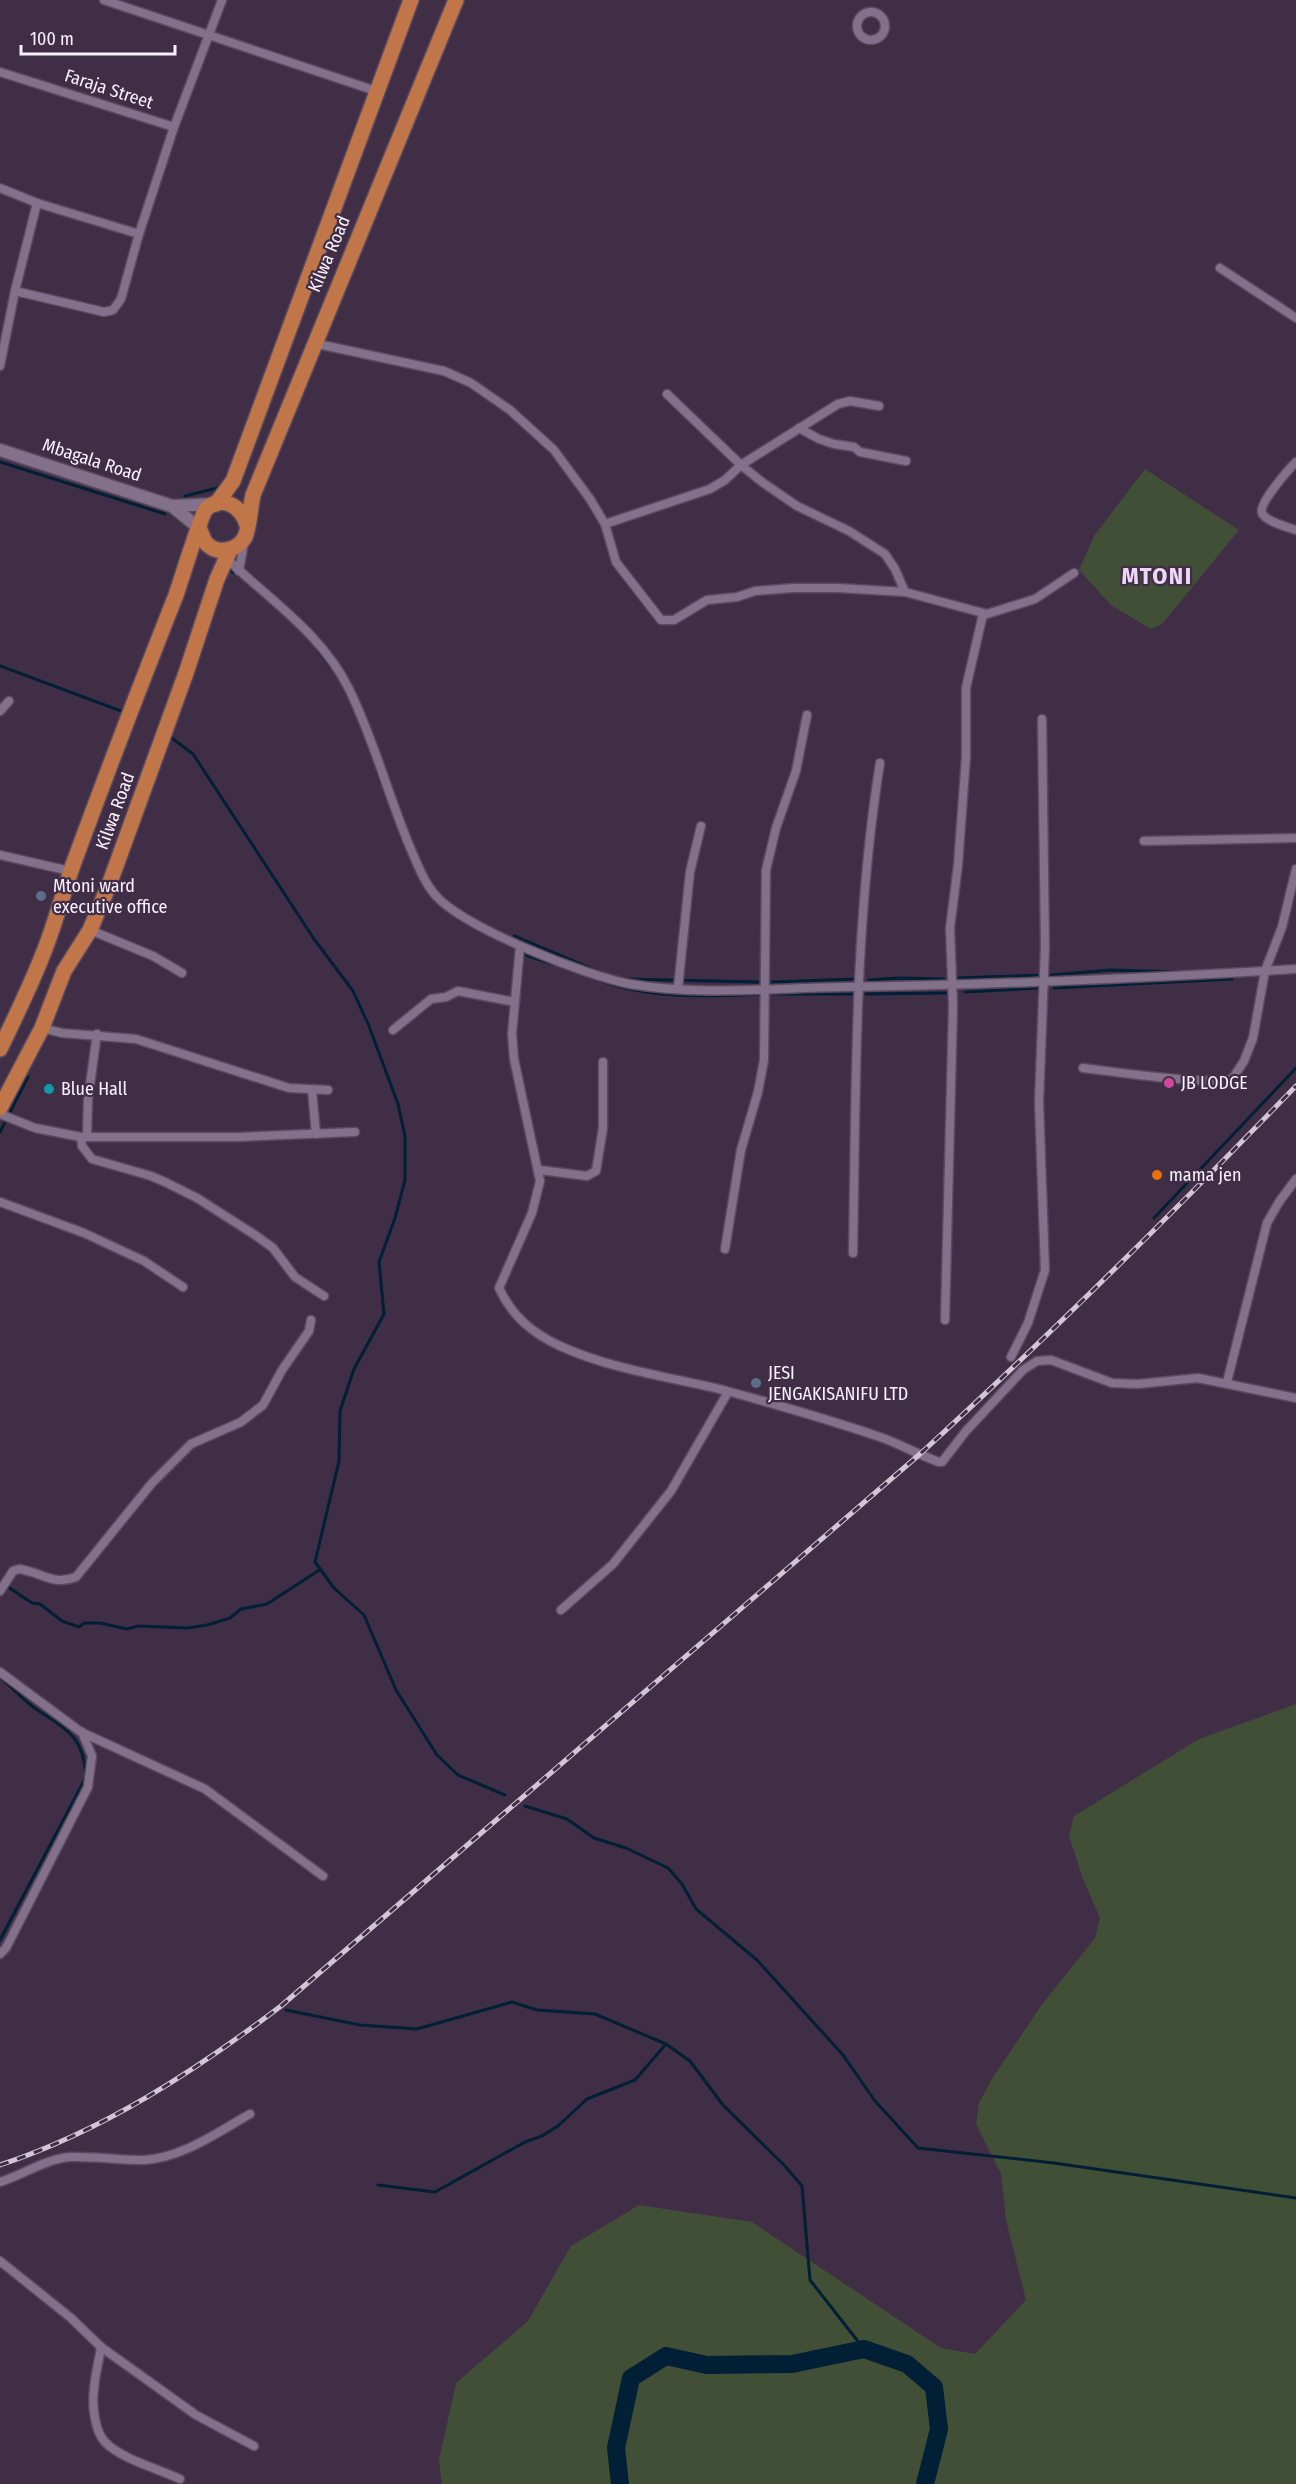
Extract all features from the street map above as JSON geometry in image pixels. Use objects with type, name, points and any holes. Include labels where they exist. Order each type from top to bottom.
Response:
[{"type":"highway","name":"Kilwa Road","points":[[216,504],[233,482],[411,0]]},
{"type":"highway","name":"Kilwa Road","points":[[247,530],[253,495],[313,343],[456,0]]},
{"type":"highway","points":[[226,503],[237,507],[244,515],[247,530],[239,544],[228,554],[206,543],[199,528],[201,518],[207,509],[216,504],[226,503]]},
{"type":"highway","name":"Kilwa Road","points":[[1,1043],[45,950],[70,871],[146,665],[186,569],[199,528]]},
{"type":"highway","name":"Kilwa Road","points":[[0,1108],[42,1028],[64,971],[90,930],[228,554]]},
{"type":"street","points":[[104,0],[376,92]]},
{"type":"street","points":[[15,291],[104,312],[113,310],[121,299],[139,234],[174,127],[222,0]]},
{"type":"street","name":"Faraja Street","points":[[0,72],[174,127]]},
{"type":"street","points":[[0,188],[37,203],[139,234]]},
{"type":"street","points":[[0,366],[15,291],[37,203]]},
{"type":"street","points":[[1220,268],[1296,318]]},
{"type":"street","points":[[313,343],[444,371],[492,396],[510,410],[554,450],[590,499],[605,524],[616,562],[661,620],[674,620],[701,602],[737,597],[755,591],[838,588],[905,592],[983,614],[1005,610],[1035,598],[1074,573]]},
{"type":"street","points":[[667,394],[741,465],[797,506],[849,531],[885,554],[895,569],[905,592]]},
{"type":"street","points":[[605,524],[710,489],[725,480],[741,465],[838,404],[850,401],[879,406]]},
{"type":"street","points":[[798,428],[819,439],[854,447],[860,452],[906,461]]},
{"type":"street","name":"Mbagala Road","points":[[0,450],[172,506],[216,504]]},
{"type":"street","points":[[1296,462],[1267,497],[1262,513],[1266,518],[1296,530]]},
{"type":"street","name":"Mbagala Road","points":[[172,506],[199,528]]},
{"type":"street","points":[[239,571],[247,530]]},
{"type":"street","points":[[228,554],[239,571],[314,637],[348,687],[367,730],[400,824],[426,883],[450,908],[520,946],[608,979],[630,984],[678,988],[952,986],[1296,969]]},
{"type":"street","points":[[945,1320],[952,986],[950,928],[958,865],[966,757],[966,688],[983,614]]},
{"type":"street","points":[[0,711],[9,701]]},
{"type":"street","points":[[725,1250],[741,1150],[758,1092],[764,1060],[766,870],[776,828],[796,771],[807,715]]},
{"type":"street","points":[[1011,1357],[1028,1323],[1045,1270],[1039,1102],[1044,982],[1042,718]]},
{"type":"street","points":[[853,1253],[857,987],[871,817],[880,763]]},
{"type":"street","points":[[678,988],[690,872],[701,826]]},
{"type":"street","points":[[1144,841],[1296,838]]},
{"type":"street","points":[[0,855],[70,871]]},
{"type":"street","points":[[1083,1068],[1174,1078],[1230,1080],[1244,1061],[1253,1038],[1265,971],[1282,927],[1296,868]]},
{"type":"street","points":[[90,930],[153,956],[182,973]]},
{"type":"street","points":[[520,946],[512,1034],[516,1076],[529,1136],[540,1170],[539,1191],[499,1288],[507,1305],[519,1320],[560,1346],[623,1368],[728,1392],[878,1436],[941,1462],[1012,1381],[1023,1370],[1041,1359],[1057,1362],[1112,1383],[1138,1384],[1198,1378],[1227,1382],[1296,1398]]},
{"type":"street","points":[[393,1030],[431,999],[446,997],[458,991],[515,1002]]},
{"type":"street","points":[[42,1028],[62,1033],[97,1034],[152,1042],[185,1056],[279,1085],[328,1090]]},
{"type":"street","points":[[97,1034],[82,1146],[92,1159],[151,1176],[197,1198],[273,1248],[296,1277],[324,1296]]},
{"type":"street","points":[[540,1170],[587,1176],[596,1172],[603,1128],[603,1062]]},
{"type":"street","points":[[312,1090],[316,1134]]},
{"type":"street","points":[[0,1114],[35,1128],[84,1137],[239,1137],[355,1132]]},
{"type":"street","points":[[1227,1382],[1267,1223],[1296,1179]]},
{"type":"street","points":[[0,1202],[84,1233],[124,1251],[144,1261],[183,1287]]},
{"type":"street","points":[[0,1591],[14,1571],[19,1569],[55,1581],[76,1577],[152,1483],[191,1444],[241,1422],[263,1405],[282,1370],[309,1331],[311,1320]]},
{"type":"street","points":[[561,1610],[613,1564],[671,1491],[728,1392]]},
{"type":"street","points":[[0,1672],[81,1732],[205,1789],[323,1876]]},
{"type":"street","points":[[0,1954],[6,1948],[88,1787],[92,1756],[81,1732]]},
{"type":"street","points":[[0,2182],[47,2163],[70,2157],[147,2160],[170,2154],[213,2135],[249,2114]]},
{"type":"street","points":[[0,2261],[71,2318],[101,2347],[196,2415],[254,2446]]},
{"type":"street","points":[[101,2347],[94,2397],[100,2434],[105,2442],[117,2451],[180,2479]]},
{"type":"green space","points":[[1145,469],[1239,530],[1162,624],[1151,629],[1111,605],[1079,570],[1094,536]]},
{"type":"green space","points":[[1296,1704],[1296,2484],[442,2484],[439,2460],[456,2383],[528,2321],[571,2246],[639,2205],[752,2222],[941,2348],[975,2354],[1026,2300],[1006,2220],[1001,2174],[976,2124],[979,2103],[993,2077],[1043,2003],[1095,1938],[1100,1918],[1083,1879],[1069,1836],[1074,1816],[1199,1739]]},
{"type":"waterway","points":[[0,462],[165,514]]},
{"type":"waterway","points":[[185,496],[221,487]]},
{"type":"waterway","points":[[231,571],[238,575]]},
{"type":"waterway","points":[[311,641],[335,672]]},
{"type":"waterway","points":[[0,666],[121,711]]},
{"type":"waterway","points":[[169,736],[193,754],[314,939],[353,991],[369,1026],[398,1104],[405,1136],[405,1180],[395,1218],[379,1262],[384,1314],[354,1369],[340,1411],[339,1461],[315,1562],[334,1588],[364,1615],[396,1690],[437,1755],[458,1775],[505,1795]]},
{"type":"waterway","points":[[375,762],[381,782]]},
{"type":"waterway","points":[[514,936],[597,971]]},
{"type":"waterway","points":[[522,954],[553,964]]},
{"type":"waterway","points":[[1051,975],[1111,970],[1178,972]]},
{"type":"waterway","points":[[958,978],[1041,975]]},
{"type":"waterway","points":[[588,976],[609,984],[652,993],[697,996],[763,994]]},
{"type":"waterway","points":[[623,979],[759,982]]},
{"type":"waterway","points":[[772,982],[856,979]]},
{"type":"waterway","points":[[869,980],[944,979]]},
{"type":"waterway","points":[[1054,988],[1232,979]]},
{"type":"waterway","points":[[965,992],[1039,988]]},
{"type":"waterway","points":[[866,994],[947,993]]},
{"type":"waterway","points":[[772,994],[855,994]]},
{"type":"waterway","points":[[1154,1218],[1296,1068]]},
{"type":"waterway","points":[[0,1132],[28,1077]]},
{"type":"waterway","points":[[8,1587],[32,1603],[40,1604],[62,1621],[79,1627],[84,1623],[100,1623],[127,1629],[138,1626],[188,1628],[230,1618],[241,1609],[267,1604],[321,1569]]},
{"type":"waterway","points":[[0,1940],[86,1777],[82,1752],[72,1735],[32,1706],[1,1678]]},
{"type":"waterway","points":[[525,1806],[567,1819],[594,1838],[626,1848],[668,1868],[682,1884],[696,1909],[757,1960],[843,2055],[875,2101],[918,2148],[1054,2163],[1296,2198]]},
{"type":"waterway","points":[[286,2010],[360,2025],[417,2029],[512,2002],[537,2010],[595,2014],[666,2044],[690,2061],[723,2105],[802,2186],[810,2280],[864,2349]]},
{"type":"waterway","points":[[378,2185],[435,2192],[525,2142],[542,2136],[558,2126],[587,2099],[635,2080],[666,2044]]},
{"type":"waterway","points":[[620,2484],[616,2448],[631,2378],[666,2356],[707,2365],[792,2364],[864,2349],[907,2364],[934,2387],[939,2429],[925,2484]]},
{"type":"railway","points":[[0,2165],[75,2135],[147,2097],[215,2053],[281,2006],[920,1454],[1111,1273],[1296,1086]]},
{"type":"place","name":"Mtoni ward executive office","points":[[41,896]]},
{"type":"place","name":"JB LODGE","points":[[1169,1083]]},
{"type":"place","name":"Blue Hall","points":[[49,1089]]},
{"type":"place","name":"mama jen","points":[[1157,1175]]},
{"type":"place","name":"JESI JENGAKISANIFU LTD","points":[[756,1383]]},
{"type":"district","name":"MTONI","points":[[1157,576]]}]
